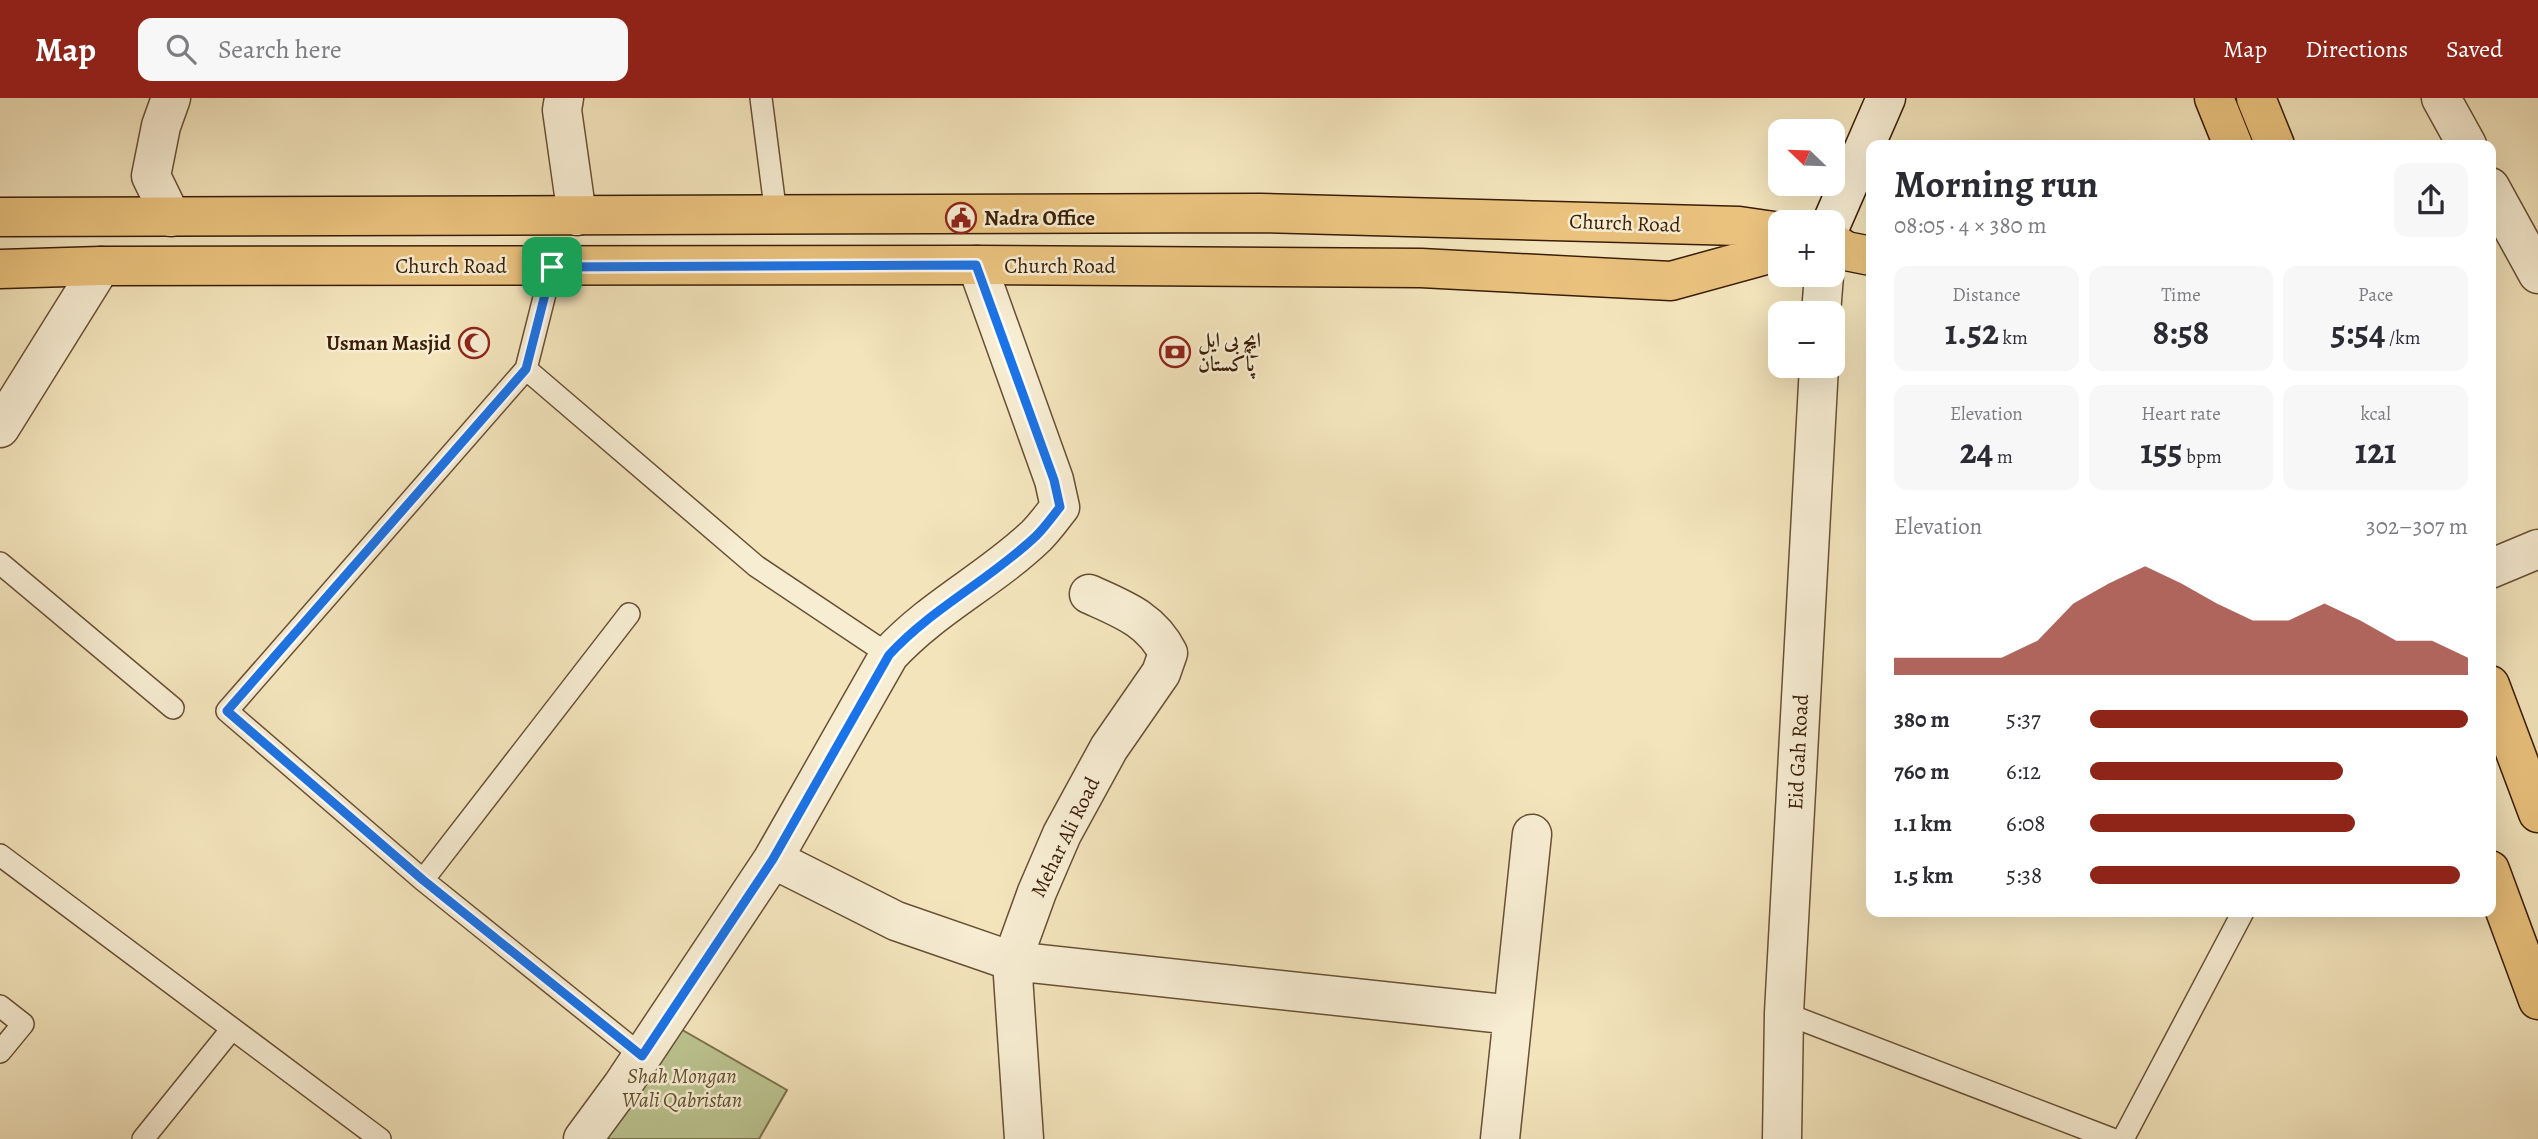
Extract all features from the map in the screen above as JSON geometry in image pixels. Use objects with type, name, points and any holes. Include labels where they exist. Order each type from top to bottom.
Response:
[{"type":"main road","points":[[2214,98],[2231,140]]},
{"type":"main road","points":[[2256,98],[2273,140]]},
{"type":"main road","name":"Church Road","points":[[0,218],[1260,213],[1739,226],[1768,230]]},
{"type":"main road","points":[[1845,250],[1866,255]]},
{"type":"main road","name":"Church Road","points":[[0,269],[976,265],[1421,268],[1671,281],[1768,254]]},
{"type":"main road","points":[[2496,701],[2538,813]]},
{"type":"main road","points":[[2496,886],[2538,1000]]},
{"type":"street","points":[[170,217],[151,176],[161,126],[171,98]]},
{"type":"street","points":[[564,98],[562,110],[577,216]]},
{"type":"street","points":[[1868,140],[1886,98]]},
{"type":"street","points":[[2441,98],[2464,140]]},
{"type":"street","points":[[1837,210],[1866,144]]},
{"type":"street","points":[[2496,198],[2538,274]]},
{"type":"street","points":[[583,1139],[642,1056],[773,859],[889,655],[953,598],[1013,557],[1038,534],[1060,507],[1054,480],[976,265]]},
{"type":"street","points":[[0,428],[101,267]]},
{"type":"street","name":"Eid Gah Road","points":[[1782,1139],[1784,1013],[1818,378]]},
{"type":"street","points":[[2496,566],[2538,549]]},
{"type":"street","name":"Mehar Ali Road","points":[[1024,1139],[1012,961],[1062,834],[1110,748],[1161,673],[1168,653],[1162,642],[1137,616],[1089,594]]},
{"type":"street","points":[[1500,1139],[1532,834]]},
{"type":"street","points":[[773,859],[896,921],[1012,961],[1513,1015]]},
{"type":"lane","points":[[761,98],[776,215]]},
{"type":"lane","points":[[552,267],[526,369],[227,711],[423,880],[642,1056]]},
{"type":"lane","points":[[526,369],[756,566],[889,655]]},
{"type":"lane","points":[[0,563],[173,708]]},
{"type":"lane","points":[[423,880],[629,614]]},
{"type":"lane","points":[[0,855],[380,1139]]},
{"type":"lane","points":[[2123,1139],[2240,917]]},
{"type":"lane","points":[[0,1006],[23,1024],[0,1052]]},
{"type":"lane","points":[[1784,1013],[2112,1139]]},
{"type":"lane","points":[[143,1139],[232,1030]]},
{"type":"green space","name":"Shah Mongan Wali Qabristan","points":[[665,1020],[787,1090],[759,1139],[581,1139]]},
{"type":"place","name":"Nadra Office","points":[[961,218]]},
{"type":"place","name":"Usman Masjid","points":[[474,343]]},
{"type":"place","name":"ایچ بی ایل پاکستان","points":[[1175,352]]},
{"type":"route","points":[[976,265],[1054,480],[1060,507],[1038,534],[1013,557],[953,598],[889,655],[773,859],[642,1056],[423,880],[227,711],[526,369],[552,267],[976,265]]}]
